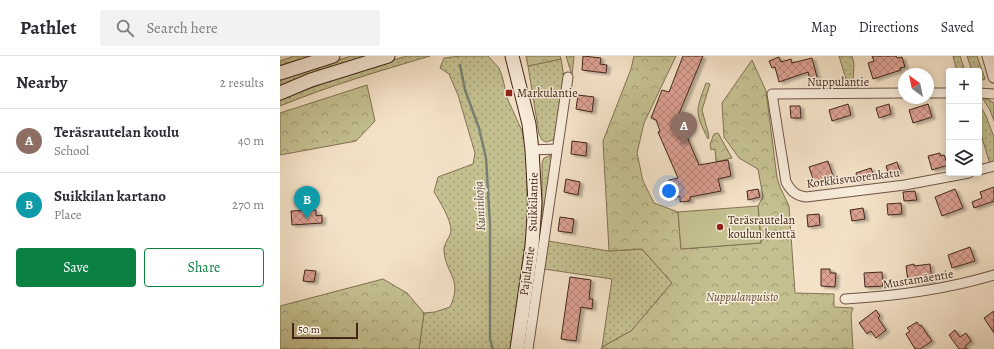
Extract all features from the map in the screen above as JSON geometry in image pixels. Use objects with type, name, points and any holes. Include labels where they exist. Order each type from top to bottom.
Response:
[{"type":"main road","points":[[280,73],[333,56]]},
{"type":"main road","points":[[280,92],[311,80],[388,56]]},
{"type":"main road","name":"Suikkilantie","points":[[512,56],[528,124],[532,150],[535,203],[533,232],[517,349]]},
{"type":"street","points":[[988,56],[994,77]]},
{"type":"street","name":"Pajulantie","points":[[528,349],[568,77]]},
{"type":"street","name":"Nuppulantie","points":[[772,94],[898,93]]},
{"type":"street","points":[[934,93],[946,93]]},
{"type":"street","points":[[982,93],[994,94]]},
{"type":"street","name":"Korkkisvuorenkatu","points":[[772,94],[786,182],[790,189],[797,195],[806,197],[897,186],[952,176]]},
{"type":"street","points":[[532,150],[557,149]]},
{"type":"street","points":[[982,169],[994,166]]},
{"type":"street","name":"Mustamäentie","points":[[845,299],[879,297],[938,290],[994,275]]},
{"type":"green space","points":[[294,56],[317,56],[280,68],[280,61]]},
{"type":"green space","points":[[351,56],[368,56],[280,86],[280,80]]},
{"type":"green space","points":[[407,56],[430,56],[336,85],[280,106],[280,99],[364,69]]},
{"type":"green space","points":[[460,56],[488,56],[499,68],[508,100],[522,131],[527,155],[527,230],[510,349],[419,349],[424,313],[435,312],[450,307],[454,298],[455,290],[453,278],[445,259],[444,251],[451,231],[451,226],[445,211],[434,192],[438,177],[473,164],[475,153],[458,95],[449,74],[440,68],[444,58]]},
{"type":"green space","points":[[526,56],[560,56],[561,59],[528,66]]},
{"type":"green space","points":[[566,56],[574,56],[572,75]]},
{"type":"green space","name":"Nuppulanpuisto","points":[[634,56],[676,56],[644,123],[637,153],[643,181],[654,203],[678,212],[681,249],[761,243],[758,206],[763,197],[758,169],[739,158],[724,137],[722,103],[752,60],[766,91],[777,178],[789,206],[795,293],[834,294],[834,307],[853,308],[851,314],[853,349],[601,349],[602,347],[631,331],[672,283],[642,249],[609,251],[603,141],[631,69]]},
{"type":"green space","points":[[839,56],[852,56],[854,64],[853,81],[859,89],[849,89]]},
{"type":"green space","points":[[953,56],[960,56],[964,68],[956,68]]},
{"type":"green space","points":[[967,56],[977,56],[981,68],[971,68]]},
{"type":"green space","points":[[561,59],[564,77],[555,136],[553,140],[546,142],[542,140],[539,134],[528,66]]},
{"type":"green space","points":[[982,70],[985,79],[982,80]]},
{"type":"green space","points":[[706,83],[710,84],[702,110],[709,136],[708,139],[700,122],[698,111]]},
{"type":"green space","points":[[367,85],[375,121],[356,141],[280,155],[280,113]]},
{"type":"green space","points":[[983,99],[987,99],[994,103],[994,121],[990,110]]},
{"type":"green space","points":[[982,109],[994,137],[994,163],[990,164],[982,138]]},
{"type":"green space","points":[[718,133],[732,158],[716,162],[715,149],[711,150],[710,144],[714,134]]},
{"type":"green space","points":[[551,155],[553,161],[526,334],[542,214],[542,163],[544,158]]},
{"type":"green space","name":"Teräsrautelan koulun kenttä","points":[[758,206],[761,243],[681,249],[678,212]]},
{"type":"green space","points":[[548,241],[609,251],[642,249],[672,283],[631,331],[602,347],[612,279],[544,269]]},
{"type":"green space","points":[[383,279],[407,293],[424,313],[419,349],[280,349],[280,306]]},
{"type":"building","points":[[583,56],[601,58],[600,64],[607,65],[606,73],[582,70]]},
{"type":"building","points":[[683,56],[703,56],[678,116],[699,165],[728,160],[731,176],[718,179],[721,191],[690,197],[690,201],[680,202],[680,196],[671,198],[669,180],[678,178],[658,132],[660,131],[656,120],[651,118],[662,90],[669,92]]},
{"type":"building","points":[[872,56],[902,57],[905,67],[898,68],[898,71],[873,79],[868,63],[874,61]]},
{"type":"building","points":[[779,57],[781,62],[791,59],[792,63],[812,58],[817,77],[810,80],[808,72],[779,82],[775,67],[772,68],[769,61]]},
{"type":"building","points":[[578,95],[594,97],[592,112],[576,109]]},
{"type":"building","points":[[848,104],[851,115],[832,121],[829,110]]},
{"type":"building","points":[[889,104],[891,114],[879,118],[876,108]]},
{"type":"building","points":[[928,104],[932,117],[913,123],[909,110]]},
{"type":"building","points":[[790,106],[800,106],[801,118],[791,118]]},
{"type":"building","points":[[572,141],[587,143],[586,156],[571,154]]},
{"type":"building","points":[[940,153],[941,156],[944,155],[946,166],[932,170],[928,156]]},
{"type":"building","points":[[828,161],[833,176],[814,182],[809,167]]},
{"type":"building","points":[[897,162],[900,171],[889,175],[886,166]]},
{"type":"building","points":[[871,168],[873,174],[858,181],[856,173]]},
{"type":"building","points":[[566,179],[580,182],[578,195],[564,192]]},
{"type":"building","points":[[994,187],[994,201],[974,208],[972,202],[982,198],[980,192]]},
{"type":"building","points":[[758,189],[760,197],[748,200],[747,191]]},
{"type":"building","points":[[955,189],[963,208],[942,216],[935,197]]},
{"type":"building","points":[[915,191],[917,200],[904,201],[903,192]]},
{"type":"building","points":[[901,203],[902,214],[888,215],[887,204]]},
{"type":"building","points":[[863,208],[865,219],[852,221],[850,210]]},
{"type":"building","points":[[316,210],[316,216],[322,215],[322,223],[292,225],[291,211]]},
{"type":"building","points":[[819,214],[820,225],[808,227],[807,215]]},
{"type":"building","points":[[560,217],[574,219],[572,233],[558,231]]},
{"type":"building","points":[[970,247],[975,261],[952,268],[948,255]]},
{"type":"building","points":[[914,264],[914,266],[930,264],[932,281],[914,283],[914,280],[908,281],[906,266]]},
{"type":"building","points":[[821,269],[830,269],[830,273],[836,273],[835,287],[821,286]]},
{"type":"building","points":[[305,270],[316,271],[314,282],[303,281]]},
{"type":"building","points":[[882,272],[883,286],[865,287],[864,273]]},
{"type":"building","points":[[570,277],[591,280],[589,299],[593,299],[592,309],[581,307],[576,341],[561,339]]},
{"type":"building","points":[[876,310],[880,316],[878,318],[886,330],[876,338],[871,331],[867,334],[859,323]]},
{"type":"building","points":[[994,311],[994,333],[984,318]]},
{"type":"building","points":[[917,322],[920,326],[921,325],[932,341],[920,349],[915,349],[906,334],[910,331],[907,328]]},
{"type":"building","points":[[955,330],[960,337],[966,333],[971,341],[965,346],[967,349],[959,349],[949,335]]},
{"type":"waterway","name":"Kuninkoja","points":[[460,65],[465,90],[479,128],[486,158],[490,224],[490,339],[493,349]]},
{"type":"place","name":"Markulantie","points":[[509,93]]},
{"type":"place","name":"Teräsrautelan koulu","points":[[684,145]]},
{"type":"place","name":"Suikkilan kartano","points":[[307,219]]},
{"type":"place","name":"Teräsrautelan koulun kenttä","points":[[720,227]]}]
